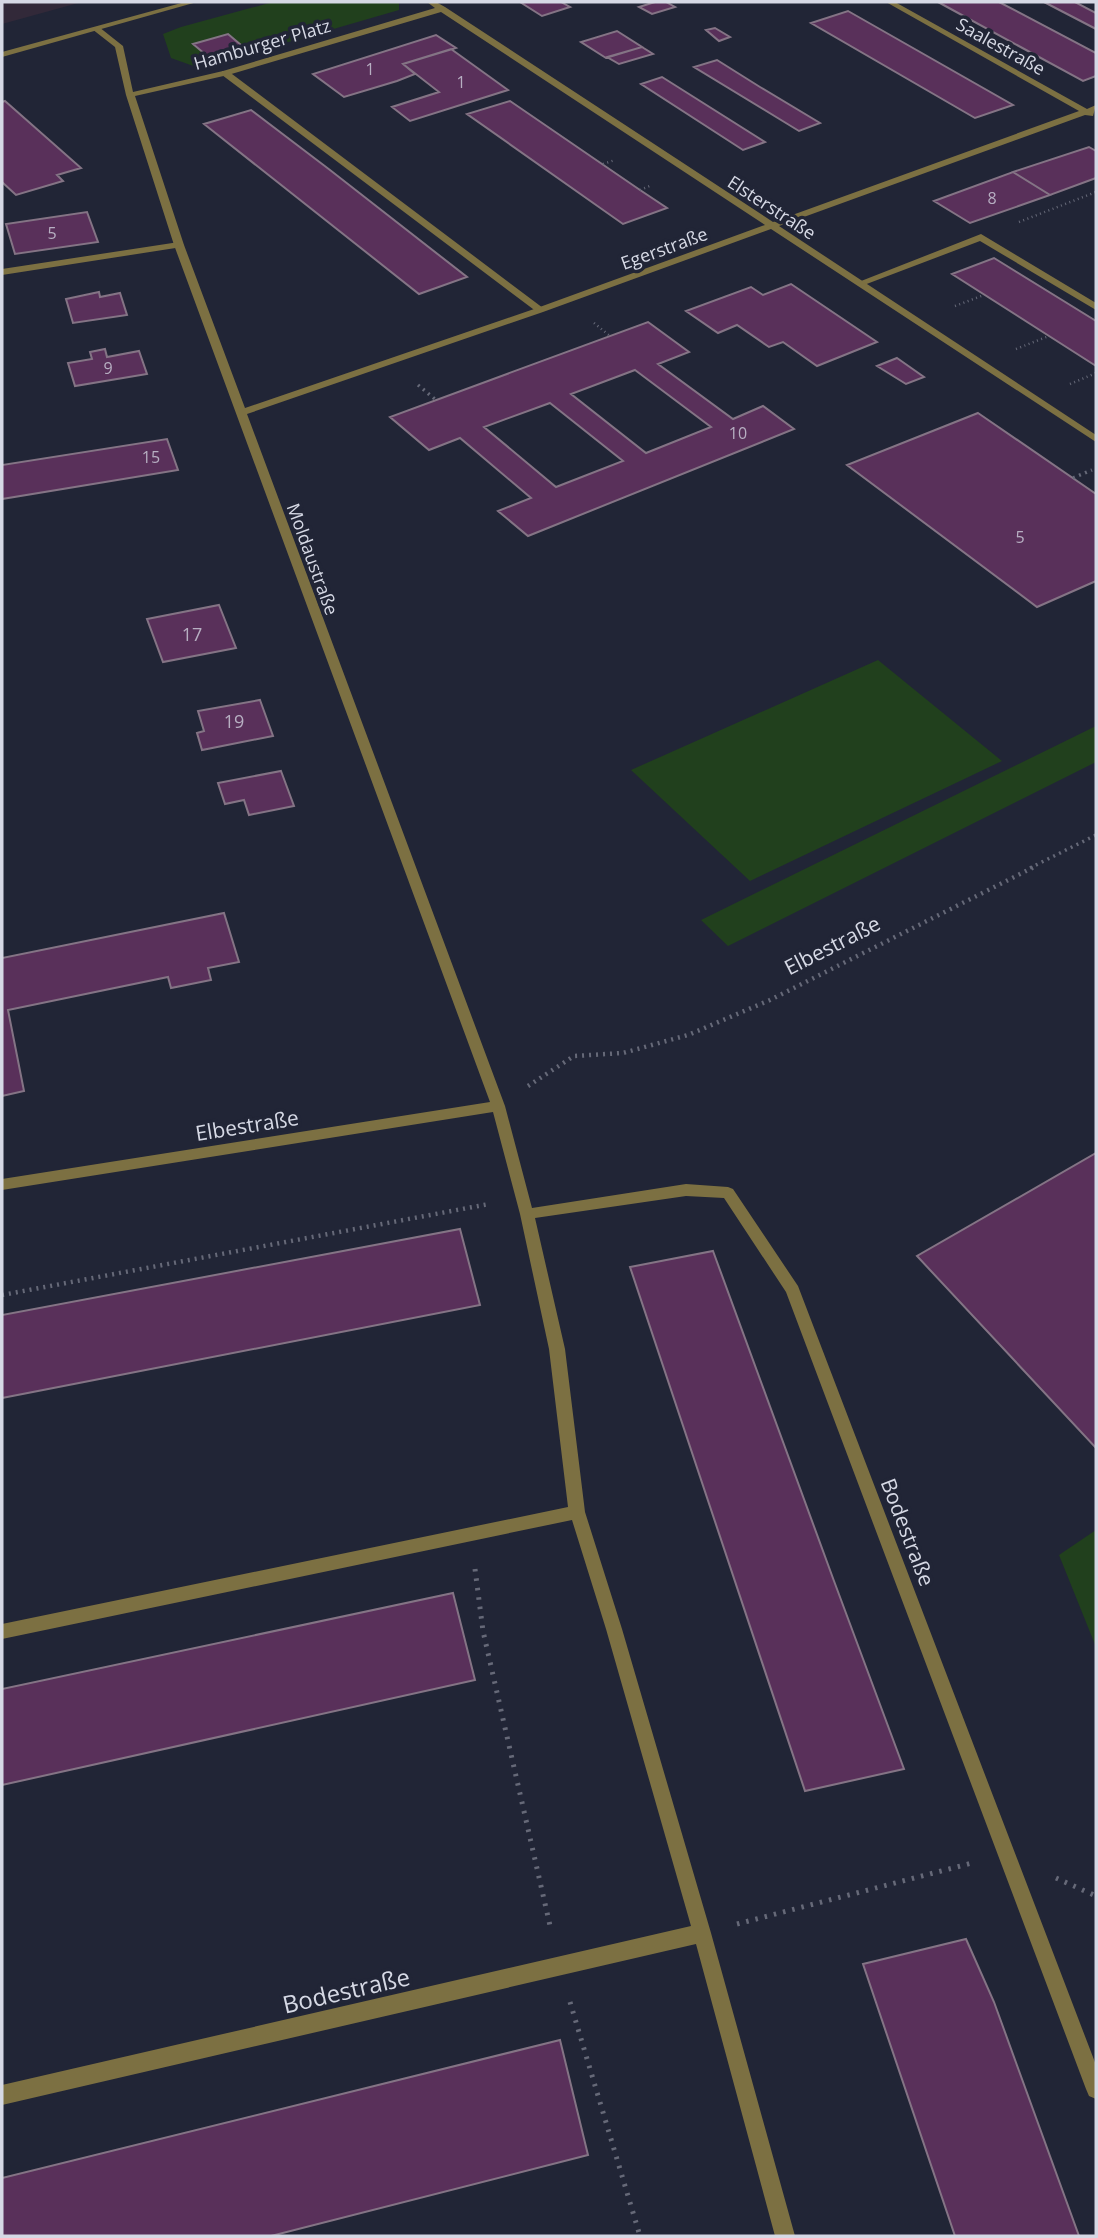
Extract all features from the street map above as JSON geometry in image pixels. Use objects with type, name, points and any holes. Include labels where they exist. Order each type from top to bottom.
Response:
[{"type":"street","points":[[2,55],[193,2]]},
{"type":"street","name":"Elsterstraße","points":[[431,2],[1096,439]]},
{"type":"street","name":"Saalestraße","points":[[890,2],[1096,118]]},
{"type":"street","name":"Hamburger Platz","points":[[130,94],[225,73],[442,9]]},
{"type":"street","name":"Moldaustraße","points":[[96,29],[119,46],[130,94],[179,245],[498,1106]]},
{"type":"street","points":[[225,73],[540,310]]},
{"type":"street","name":"Egerstraße","points":[[241,413],[540,310],[1096,108]]},
{"type":"street","points":[[861,283],[981,237],[1096,307]]},
{"type":"street","points":[[2,272],[179,245]]},
{"type":"street","points":[[498,1106],[557,1349],[577,1513],[614,1629],[702,1933],[785,2236]]},
{"type":"street","name":"Elbestraße","points":[[2,1185],[498,1106]]},
{"type":"street","name":"Bodestraße","points":[[524,1206],[686,1190],[728,1193],[793,1290],[1005,1855],[1096,2089]]},
{"type":"street","points":[[2,1632],[577,1513]]},
{"type":"street","name":"Bodestraße","points":[[2,2095],[702,1933]]},
{"type":"path","points":[[981,237],[1096,192]]},
{"type":"path","points":[[950,308],[984,295]]},
{"type":"path","points":[[1014,350],[1049,336]]},
{"type":"path","points":[[1066,386],[1096,373]]},
{"type":"path","points":[[1073,478],[1096,468]]},
{"type":"path","name":"Elbestraße","points":[[498,1106],[574,1056],[623,1053],[688,1035],[770,1000],[1096,835]]},
{"type":"path","points":[[2,1295],[524,1206]]},
{"type":"path","points":[[471,1535],[483,1631],[559,1966],[640,2236]]},
{"type":"path","points":[[702,1933],[1005,1855]]},
{"type":"shaded area","points":[[2,2],[82,2],[2,24]]},
{"type":"green space","points":[[273,2],[399,2],[399,10],[199,68],[171,58],[163,34]]},
{"type":"green space","points":[[878,660],[1002,761],[750,881],[631,770]]},
{"type":"green space","points":[[1096,726],[1096,762],[728,946],[701,920]]},
{"type":"green space","points":[[1096,1530],[1096,1647],[1059,1555]]},
{"type":"building","points":[[520,2],[561,2],[570,7],[542,16]]},
{"type":"building","points":[[666,2],[675,7],[652,14],[639,7]]},
{"type":"building","points":[[938,2],[999,2],[1096,53],[1096,76],[1083,81]]},
{"type":"building","points":[[1044,2],[1075,2],[1096,13],[1096,29]]},
{"type":"building","points":[[848,11],[1013,105],[975,118],[811,23]]},
{"type":"building","points":[[715,28],[730,37],[719,41],[706,30]]},
{"type":"building","points":[[617,31],[642,47],[606,58],[581,42]]},
{"type":"building","points":[[228,34],[247,50],[212,60],[193,44]]},
{"type":"building","points":[[436,35],[456,48],[403,64],[415,74],[397,81],[344,97],[313,74]]},
{"type":"building","points":[[642,47],[653,54],[619,64],[607,57]]},
{"type":"building","points":[[451,49],[508,90],[410,121],[392,107],[439,92],[403,64]]},
{"type":"building","points":[[717,60],[820,123],[799,131],[694,67]]},
{"type":"building","points":[[662,77],[765,142],[743,150],[641,84]]},
{"type":"building","points":[[5,101],[81,168],[57,175],[63,181],[16,195],[2,182],[2,102]]},
{"type":"building","points":[[510,101],[667,208],[623,224],[467,114]]},
{"type":"building","points":[[251,110],[467,277],[419,294],[204,124]]},
{"type":"building","points":[[1089,147],[1096,151],[1096,178],[1050,195],[1013,172]]},
{"type":"building","points":[[1013,172],[1050,195],[970,223],[934,201]]},
{"type":"building","points":[[87,212],[98,242],[15,254],[6,224]]},
{"type":"building","points":[[994,258],[1096,321],[1096,366],[952,274]]},
{"type":"building","points":[[791,284],[877,342],[817,366],[783,342],[769,347],[737,325],[718,333],[686,311],[751,287],[763,295]]},
{"type":"building","points":[[99,292],[100,297],[120,293],[127,315],[73,323],[66,299]]},
{"type":"building","points":[[648,322],[689,352],[658,364],[733,419],[763,406],[794,429],[528,536],[498,511],[531,498],[460,438],[429,450],[390,417]],"holes":[[[635,370],[711,427],[646,453],[571,394]],[[550,403],[623,461],[556,487],[484,427]]]},
{"type":"building","points":[[105,349],[107,357],[139,351],[147,374],[75,386],[68,363],[92,359],[90,352]]},
{"type":"building","points":[[897,358],[924,377],[906,384],[877,366]]},
{"type":"building","points":[[978,413],[1096,494],[1096,581],[1037,607],[847,465]]},
{"type":"building","points":[[167,439],[178,470],[2,499],[2,465]]},
{"type":"building","points":[[219,605],[236,648],[163,662],[147,619]]},
{"type":"building","points":[[260,700],[273,736],[202,750],[197,733],[204,731],[198,711]]},
{"type":"building","points":[[281,771],[294,806],[249,815],[244,800],[225,804],[218,783]]},
{"type":"building","points":[[224,913],[239,962],[208,968],[211,980],[171,988],[168,977],[8,1010],[24,1091],[2,1096],[2,958]]},
{"type":"building","points":[[1096,1153],[1096,1448],[917,1256]]},
{"type":"building","points":[[460,1229],[480,1305],[2,1398],[2,1315]]},
{"type":"building","points":[[713,1251],[904,1769],[805,1791],[630,1267]]},
{"type":"building","points":[[453,1593],[475,1680],[2,1785],[2,1689]]},
{"type":"building","points":[[966,1939],[994,2002],[1079,2236],[955,2236],[863,1964]]},
{"type":"building","points":[[560,2040],[588,2155],[271,2236],[2,2236],[2,2178]]}]
